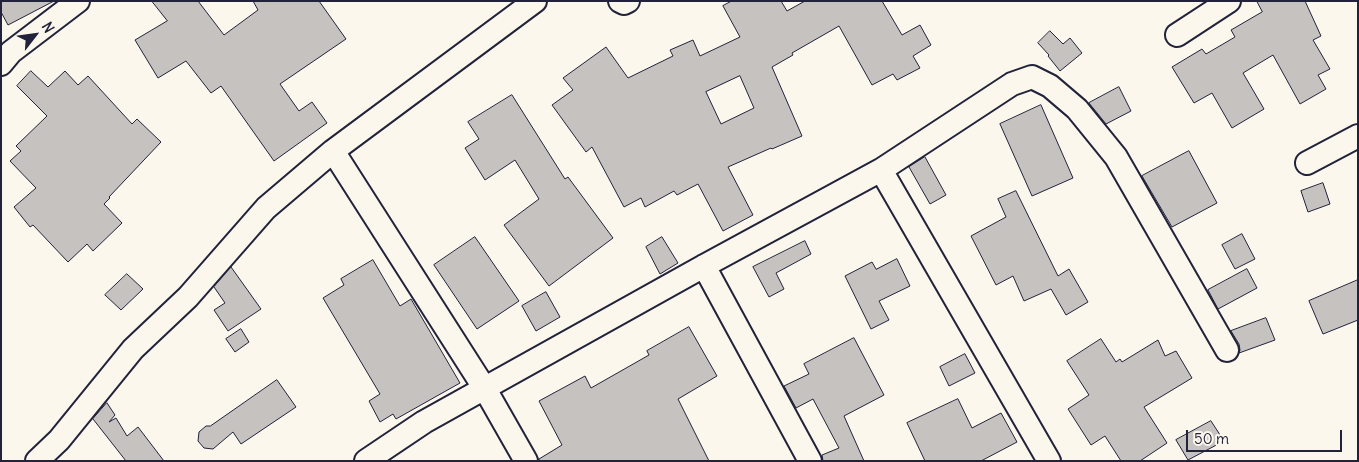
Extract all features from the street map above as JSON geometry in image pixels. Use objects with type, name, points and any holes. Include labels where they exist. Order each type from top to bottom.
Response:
[{"type":"street","points":[[4,52],[78,1]]},
{"type":"street","points":[[37,461],[58,440],[133,349],[188,298],[266,208],[332,151],[535,1]]},
{"type":"street","points":[[620,1],[624,3],[628,1]]},
{"type":"street","points":[[1177,35],[1229,1]]},
{"type":"street","points":[[366,461],[424,422],[881,170],[1012,84],[1032,77],[1050,86],[1077,109],[1116,157],[1226,350]]},
{"type":"street","points":[[1307,163],[1358,136]]},
{"type":"street","points":[[332,151],[485,389],[526,461]]},
{"type":"street","points":[[881,170],[1049,461]]},
{"type":"street","points":[[704,266],[810,461]]},
{"type":"building","points":[[1,1],[54,1],[8,25],[1,12]]},
{"type":"building","points":[[152,1],[198,1],[224,35],[258,10],[253,1],[319,1],[346,39],[280,84],[299,111],[312,102],[327,123],[274,161],[221,86],[211,93],[186,61],[158,78],[135,40],[167,21]]},
{"type":"building","points":[[732,1],[781,1],[787,11],[805,1],[882,1],[902,35],[920,25],[931,45],[913,56],[920,68],[897,80],[893,74],[872,85],[839,26],[792,53],[793,55],[772,67],[802,136],[728,167],[753,215],[723,231],[698,184],[677,195],[674,191],[645,207],[641,198],[624,207],[592,147],[586,152],[552,105],[573,90],[563,78],[606,47],[628,78],[673,56],[670,50],[693,40],[700,56],[740,37],[723,6]],"holes":[[[740,76],[754,108],[721,124],[706,92]]]},
{"type":"building","points":[[1257,1],[1305,1],[1321,36],[1313,40],[1330,69],[1318,75],[1326,89],[1300,104],[1273,55],[1243,73],[1264,109],[1232,128],[1212,93],[1194,103],[1172,67],[1202,49],[1206,54],[1235,37],[1231,30],[1262,12]]},
{"type":"building","points":[[1050,31],[1063,44],[1070,38],[1082,53],[1060,71],[1038,43]]},
{"type":"building","points":[[31,71],[48,87],[65,71],[78,85],[88,76],[132,124],[137,119],[161,142],[104,204],[122,223],[93,251],[87,244],[68,262],[33,225],[30,227],[14,207],[36,188],[10,161],[21,151],[16,146],[47,116],[17,86]]},
{"type":"building","points":[[1119,87],[1131,111],[1106,124],[1089,103]]},
{"type":"building","points":[[512,95],[565,179],[568,177],[613,238],[549,286],[504,225],[539,199],[515,160],[485,180],[465,148],[479,139],[468,122]]},
{"type":"building","points":[[1041,105],[1073,178],[1032,196],[1000,124]]},
{"type":"building","points":[[1189,151],[1217,203],[1172,227],[1142,176]]},
{"type":"building","points":[[925,157],[946,195],[930,204],[909,167]]},
{"type":"building","points":[[1323,183],[1330,204],[1308,212],[1301,191]]},
{"type":"building","points":[[1016,191],[1058,276],[1069,269],[1088,302],[1066,315],[1051,289],[1024,301],[1013,276],[996,285],[971,236],[1006,217],[998,199]]},
{"type":"building","points":[[1242,234],[1255,259],[1235,269],[1222,245]]},
{"type":"building","points":[[475,237],[519,301],[477,329],[434,265]]},
{"type":"building","points":[[662,237],[678,263],[660,274],[646,247]]},
{"type":"building","points":[[805,241],[811,254],[776,273],[784,289],[769,297],[753,267]]},
{"type":"building","points":[[897,259],[910,286],[879,301],[889,320],[871,329],[845,276],[872,262],[876,269]]},
{"type":"building","points":[[373,260],[400,306],[411,299],[460,383],[396,419],[393,414],[380,422],[369,401],[380,394],[323,298],[344,285],[341,279]]},
{"type":"building","points":[[231,267],[261,309],[228,331],[214,310],[225,303],[214,287]]},
{"type":"building","points":[[1247,269],[1257,288],[1218,309],[1208,290]]},
{"type":"building","points":[[127,274],[143,289],[121,310],[105,295]]},
{"type":"building","points":[[1358,280],[1358,320],[1323,334],[1309,301]]},
{"type":"building","points":[[546,292],[560,317],[536,331],[522,306]]},
{"type":"building","points":[[1266,318],[1275,340],[1239,353],[1239,344],[1231,331]]},
{"type":"building","points":[[689,327],[717,376],[678,399],[709,461],[539,461],[539,459],[562,445],[539,401],[585,376],[591,388],[649,355],[647,351]]},
{"type":"building","points":[[241,329],[249,342],[235,352],[226,339]]},
{"type":"building","points":[[854,338],[884,395],[844,416],[864,461],[823,461],[822,455],[839,448],[813,399],[796,408],[784,386],[809,374],[804,364]]},
{"type":"building","points":[[1101,339],[1116,362],[1120,359],[1122,362],[1158,340],[1165,356],[1176,351],[1192,378],[1144,407],[1167,443],[1140,461],[1121,461],[1105,436],[1091,445],[1068,409],[1089,395],[1067,361]]},
{"type":"building","points":[[965,354],[975,373],[949,386],[940,367]]},
{"type":"building","points":[[277,380],[296,407],[241,444],[233,432],[213,449],[204,448],[198,441],[199,432],[206,426],[210,426]]},
{"type":"building","points":[[958,399],[972,428],[1001,413],[1017,442],[981,461],[925,461],[907,423]]},
{"type":"building","points":[[107,403],[115,415],[109,422],[116,418],[127,436],[138,427],[164,461],[126,461],[93,419]]},
{"type":"building","points":[[1211,421],[1224,441],[1188,460],[1176,440]]}]
